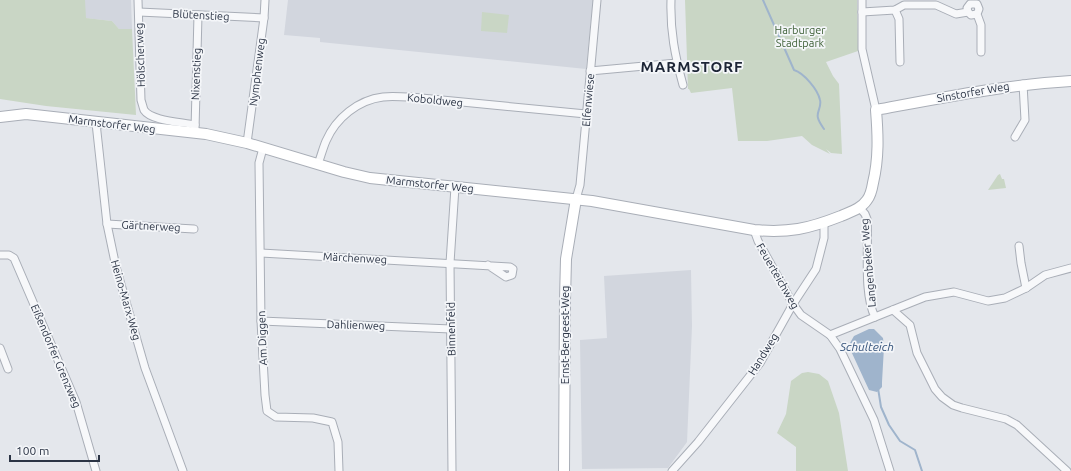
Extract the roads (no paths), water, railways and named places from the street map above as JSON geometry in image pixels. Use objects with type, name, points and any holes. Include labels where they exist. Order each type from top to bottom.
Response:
[{"type":"street","name":"Hölscherweg","points":[[138,0],[141,100],[144,109]]},
{"type":"street","name":"Nymphenweg","points":[[247,143],[264,18],[265,0]]},
{"type":"street","name":"Elfenwiese","points":[[576,199],[579,191],[597,0]]},
{"type":"street","points":[[670,0],[671,27],[677,62],[683,85]]},
{"type":"street","name":"Langenbeker Weg","points":[[862,0],[862,49],[876,110],[878,150],[877,163],[870,194],[866,202],[859,208],[865,214],[867,221],[869,293],[871,309],[875,317]]},
{"type":"street","points":[[968,12],[968,6],[974,2],[979,9],[977,14],[981,25],[981,52]]},
{"type":"street","points":[[862,12],[895,10],[904,5],[936,6],[956,14],[968,12],[971,15],[977,14]]},
{"type":"street","points":[[895,10],[899,19],[900,62]]},
{"type":"street","name":"Blütenstieg","points":[[138,12],[264,18]]},
{"type":"street","name":"Nixenstieg","points":[[195,129],[198,15]]},
{"type":"street","points":[[590,71],[677,62]]},
{"type":"street","name":"Sinstorfer Weg","points":[[876,110],[1023,84],[1071,81]]},
{"type":"street","points":[[1015,137],[1025,120],[1023,84]]},
{"type":"street","name":"Koboldweg","points":[[318,164],[333,128],[342,118],[353,108],[375,98],[384,96],[586,114]]},
{"type":"street","name":"Marmstorfer Weg","points":[[144,109],[149,115],[156,118],[370,178],[576,199],[754,230],[789,231],[810,228],[859,208]]},
{"type":"street","name":"Marmstorfer Weg","points":[[0,117],[26,114],[96,123],[195,129]]},
{"type":"street","name":"Heino-Marx-Weg","points":[[96,123],[107,224],[116,267],[145,368],[157,404],[183,471]]},
{"type":"street","name":"Am Diggen","points":[[263,148],[259,163],[261,253],[260,321],[264,390],[267,410],[276,417],[313,418],[332,422],[338,442],[339,471]]},
{"type":"street","name":"Binnenfeld","points":[[452,471],[450,263],[455,187]]},
{"type":"street","name":"Ernst-Bergeest-Weg","points":[[564,471],[566,263],[576,199]]},
{"type":"street","name":"Handweg","points":[[672,471],[700,440],[760,363],[793,304],[816,269],[824,238],[824,223]]},
{"type":"street","name":"Gärtnerweg","points":[[107,224],[194,228]]},
{"type":"street","name":"Feuerteichweg","points":[[754,230],[758,241],[793,304],[801,315],[830,335]]},
{"type":"street","points":[[1019,246],[1026,288]]},
{"type":"street","name":"Märchenweg","points":[[261,253],[488,265]]},
{"type":"street","name":"Eißendorfer Grenzweg","points":[[0,255],[9,255],[14,258],[76,402],[96,471]]},
{"type":"street","points":[[890,471],[874,420],[840,349],[830,335],[925,297],[954,292],[988,301],[1005,298],[1026,288],[1045,275],[1071,268]]},
{"type":"street","points":[[893,310],[910,325],[917,353],[935,389],[942,397],[962,408],[1006,419],[1017,425],[1067,471]]},
{"type":"street","name":"Dahlienweg","points":[[260,321],[451,329]]},
{"type":"street","points":[[0,348],[8,369]]},
{"type":"water","name":"Schulteich","points":[[869,329],[874,329],[883,338],[882,387],[877,392],[869,390],[851,351],[850,343],[854,336]]},
{"type":"waterway","points":[[763,0],[794,70],[806,78],[814,87],[819,96],[820,105],[818,116],[824,129]]},
{"type":"waterway","points":[[878,388],[881,407],[889,425],[900,441],[915,450],[922,471]]},
{"type":"district","name":"MARMSTORF","points":[[692,67]]},
{"type":"park label","name":"Harburger Stadtpark","points":[[800,36]]}]
